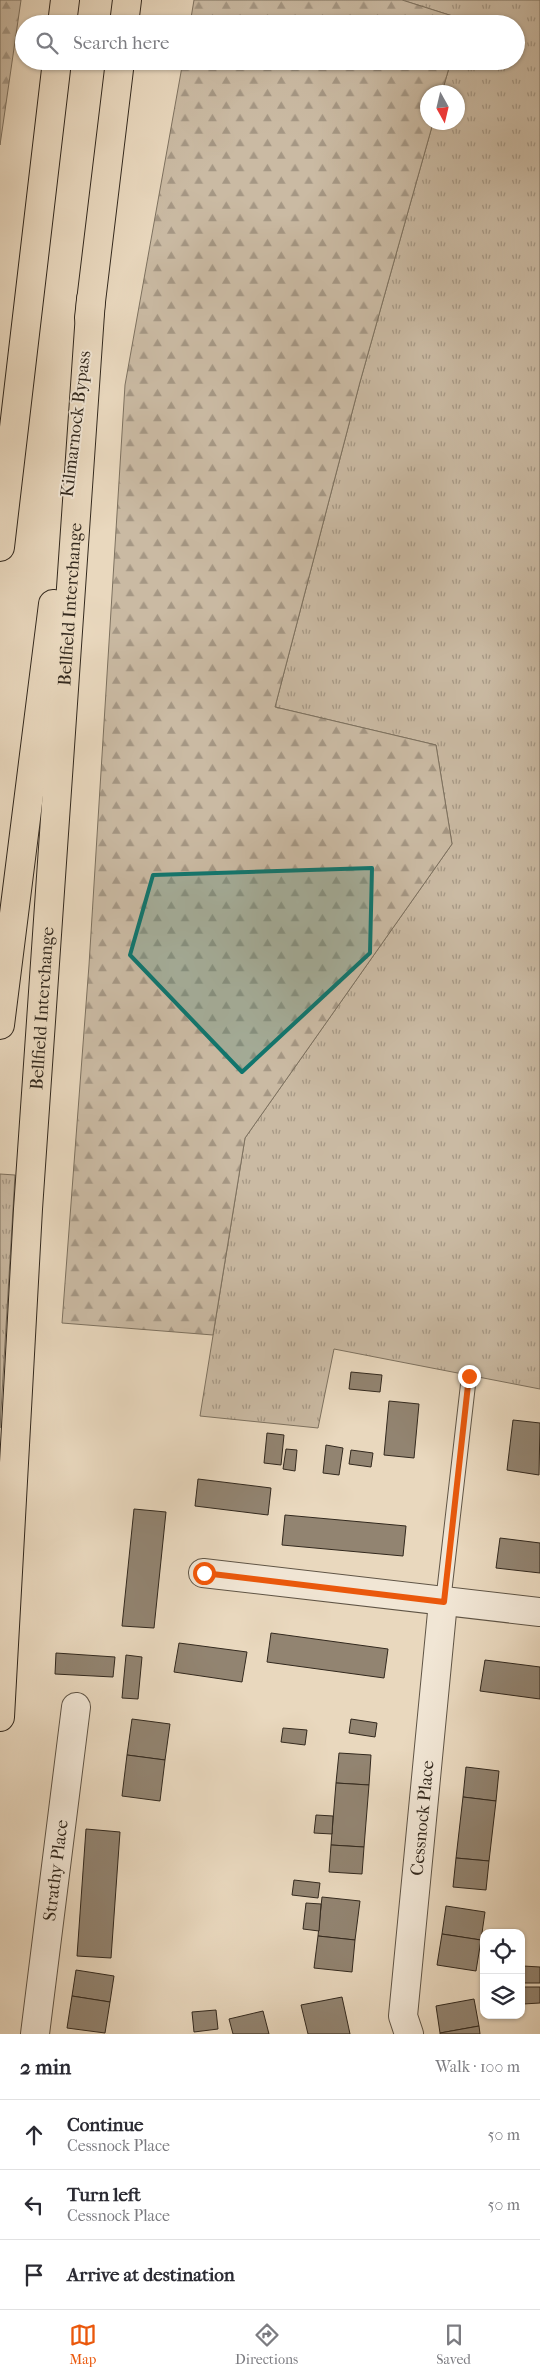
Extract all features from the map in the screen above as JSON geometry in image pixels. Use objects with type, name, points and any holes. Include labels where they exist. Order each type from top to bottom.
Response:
[{"type":"highway","points":[[63,15],[65,0]]},
{"type":"highway","points":[[125,15],[127,0]]},
{"type":"highway","points":[[0,547],[56,70]]},
{"type":"highway","name":"Kilmarnock Bypass","points":[[0,1025],[92,299],[119,70]]},
{"type":"highway","points":[[0,438],[33,257]]},
{"type":"highway","name":"Bellfield Interchange","points":[[0,1718],[28,1209],[92,299]]},
{"type":"street","points":[[204,1573],[540,1612]]},
{"type":"street","name":"Cessnock Place","points":[[409,2034],[403,2016],[444,1602]]},
{"type":"street","name":"Strathy Place","points":[[35,2034],[76,1707]]},
{"type":"lane","name":"Cessnock Place","points":[[444,1602],[469,1376]]},
{"type":"highlighted area","points":[[372,868],[370,953],[242,1072],[130,955],[153,875]]},
{"type":"green space","points":[[0,0],[21,0],[19,15],[15,15],[15,41],[0,145]]},
{"type":"green space","points":[[194,0],[402,0],[449,15],[192,15]]},
{"type":"green space","points":[[402,0],[540,0],[540,1389],[334,1349],[318,1428],[200,1416],[245,1138],[452,844],[436,745],[275,707],[360,382],[431,130],[465,130],[465,85],[444,85],[448,70],[525,70],[525,15],[449,15]]},
{"type":"green space","points":[[181,70],[448,70],[444,85],[420,85],[420,130],[431,130],[360,382],[275,707],[436,745],[452,844],[245,1138],[213,1335],[62,1323],[89,965],[125,385]]},
{"type":"green space","points":[[0,1174],[15,1175],[0,1428]]},
{"type":"building","points":[[351,1372],[382,1375],[380,1392],[349,1389]]},
{"type":"building","points":[[389,1401],[419,1404],[414,1458],[384,1455]]},
{"type":"building","points":[[513,1420],[540,1423],[539,1475],[507,1470]]},
{"type":"building","points":[[267,1433],[284,1435],[281,1465],[264,1463]]},
{"type":"building","points":[[326,1445],[343,1448],[339,1475],[323,1473]]},
{"type":"building","points":[[286,1449],[297,1450],[295,1471],[283,1469]]},
{"type":"building","points":[[351,1450],[373,1453],[371,1467],[349,1464]]},
{"type":"building","points":[[198,1479],[271,1488],[268,1515],[195,1506]]},
{"type":"building","points":[[134,1509],[166,1512],[154,1628],[122,1626]]},
{"type":"building","points":[[285,1515],[406,1526],[403,1556],[282,1545]]},
{"type":"building","points":[[500,1538],[540,1543],[540,1573],[496,1568]]},
{"type":"building","points":[[271,1633],[388,1649],[384,1678],[267,1662]]},
{"type":"building","points":[[179,1643],[247,1652],[242,1682],[174,1672]]},
{"type":"building","points":[[56,1653],[115,1657],[113,1677],[55,1674]]},
{"type":"building","points":[[126,1655],[142,1657],[138,1699],[122,1698]]},
{"type":"building","points":[[485,1660],[540,1667],[540,1699],[480,1691]]},
{"type":"building","points":[[132,1719],[170,1724],[165,1760],[127,1755]]},
{"type":"building","points":[[351,1719],[377,1723],[375,1737],[349,1733]]},
{"type":"building","points":[[283,1728],[307,1730],[305,1745],[281,1742]]},
{"type":"building","points":[[339,1753],[371,1755],[369,1785],[336,1783]]},
{"type":"building","points":[[127,1755],[165,1760],[160,1801],[122,1796]]},
{"type":"building","points":[[466,1767],[499,1771],[496,1801],[463,1797]]},
{"type":"building","points":[[336,1783],[369,1785],[364,1847],[331,1845]]},
{"type":"building","points":[[463,1797],[496,1801],[489,1861],[456,1858]]},
{"type":"building","points":[[316,1815],[333,1816],[332,1834],[314,1833]]},
{"type":"building","points":[[86,1829],[120,1832],[111,1958],[77,1956]]},
{"type":"building","points":[[331,1845],[364,1847],[362,1874],[329,1872]]},
{"type":"building","points":[[456,1858],[489,1861],[486,1890],[453,1887]]},
{"type":"building","points":[[294,1880],[320,1883],[318,1898],[292,1895]]},
{"type":"building","points":[[322,1897],[360,1901],[355,1940],[318,1936]]},
{"type":"building","points":[[306,1903],[321,1904],[319,1931],[303,1929]]},
{"type":"building","points":[[446,1906],[485,1912],[483,1929],[480,1929],[480,1940],[442,1934]]},
{"type":"building","points":[[442,1934],[480,1940],[476,1971],[437,1965]]},
{"type":"building","points":[[318,1936],[355,1940],[352,1972],[314,1968]]},
{"type":"building","points":[[525,1966],[540,1967],[540,1983],[525,1983]]},
{"type":"building","points":[[76,1970],[114,1976],[110,2002],[72,1996]]},
{"type":"building","points":[[525,1987],[540,1987],[540,2003],[525,2004]]},
{"type":"building","points":[[72,1996],[110,2002],[105,2033],[67,2028]]},
{"type":"building","points":[[342,1997],[350,2034],[308,2034],[301,2005]]},
{"type":"building","points":[[474,1999],[479,2026],[440,2033],[436,2006]]},
{"type":"building","points":[[216,2010],[218,2029],[194,2032],[192,2012]]},
{"type":"building","points":[[263,2011],[269,2034],[233,2034],[229,2019]]},
{"type":"building","points":[[479,2026],[480,2034],[440,2034],[440,2033]]},
{"type":"route","points":[[204,1573],[444,1602],[469,1376]]}]
